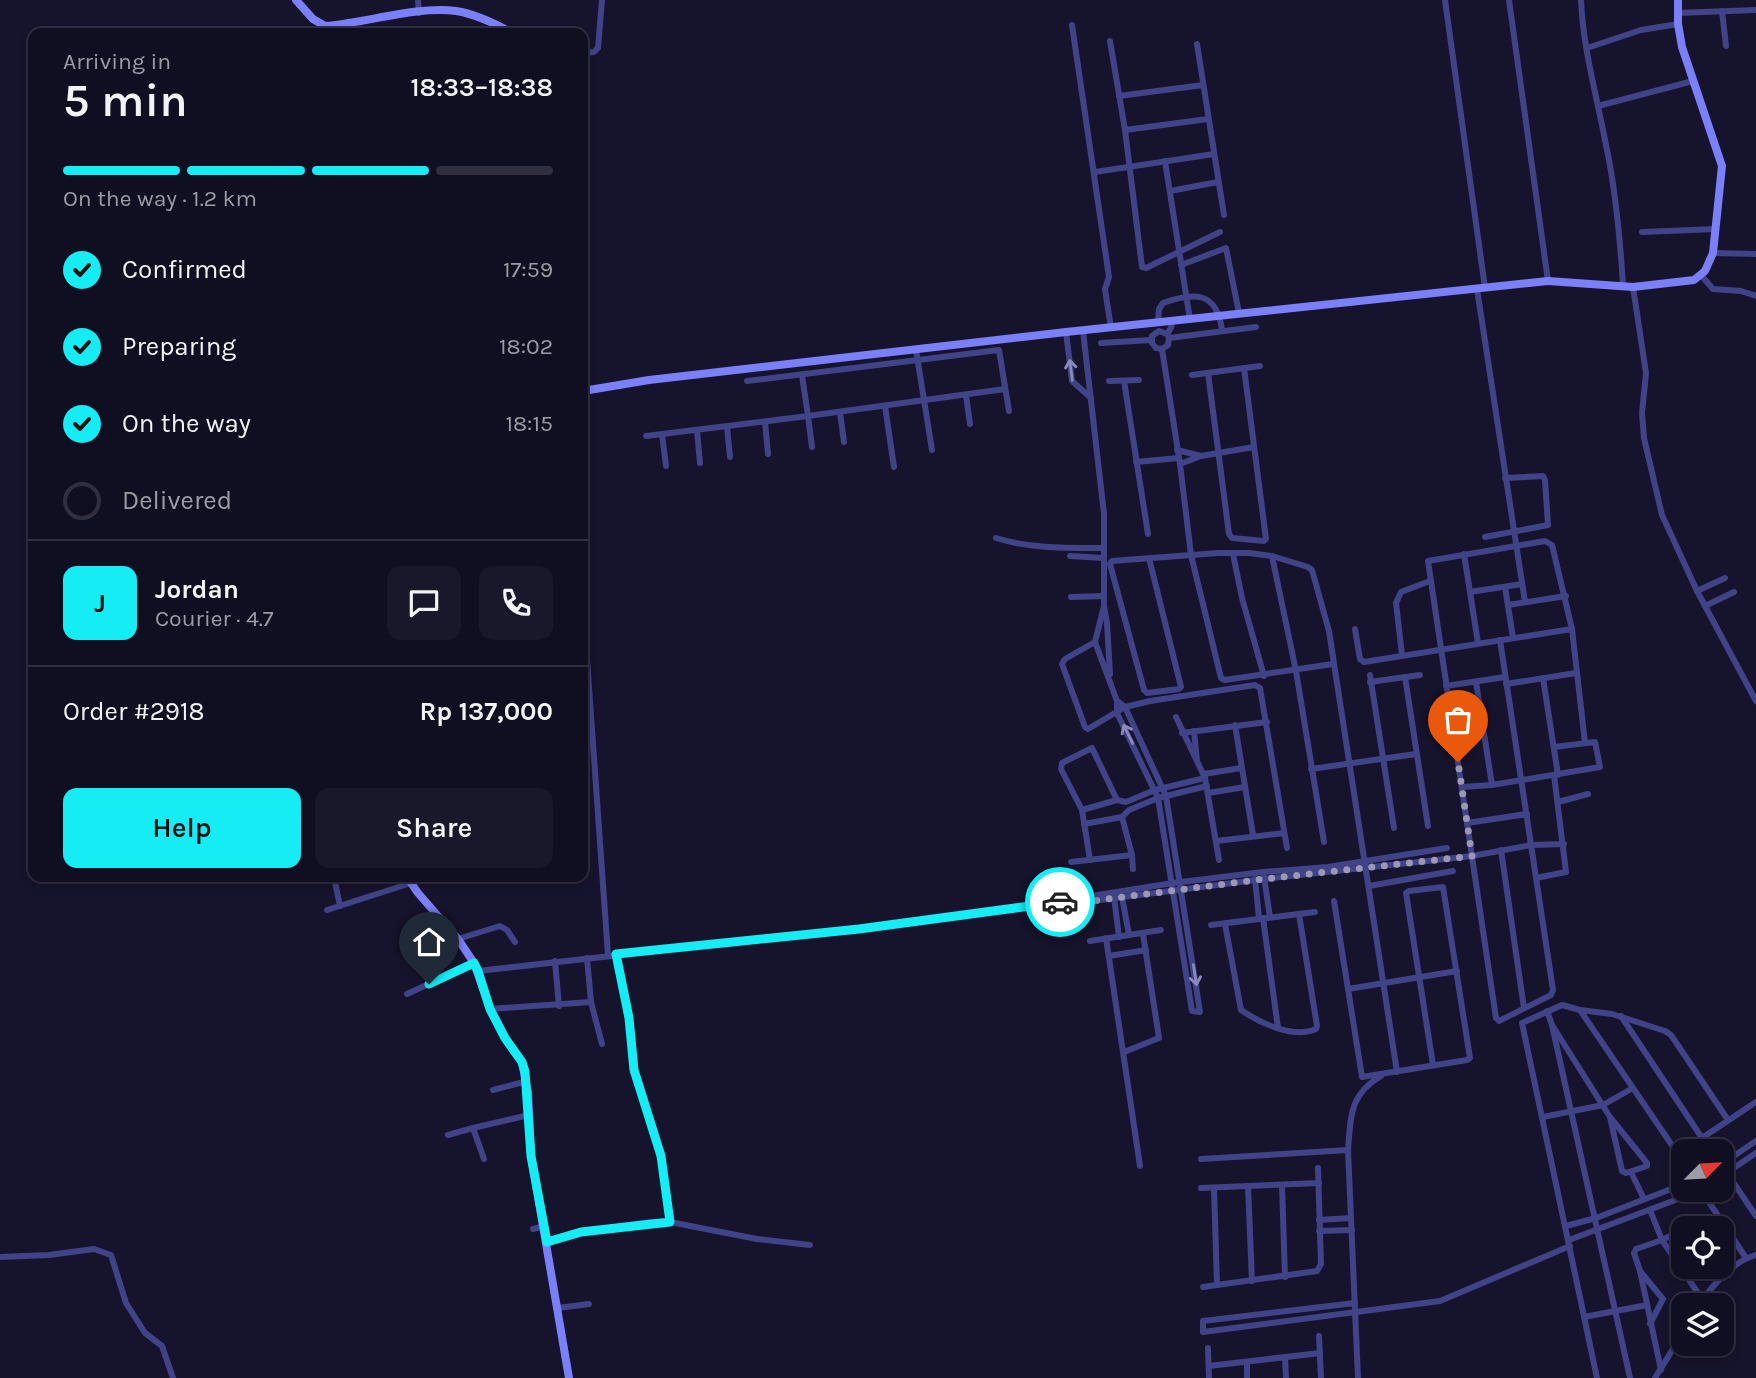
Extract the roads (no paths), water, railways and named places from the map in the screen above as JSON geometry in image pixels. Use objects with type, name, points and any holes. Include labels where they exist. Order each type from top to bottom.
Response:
[{"type":"street","points":[[296,0],[316,22],[326,28]]},
{"type":"street","points":[[588,52],[598,48],[602,0]]},
{"type":"street","points":[[1446,0],[1505,478],[1525,602]]},
{"type":"street","points":[[1509,0],[1548,281]]},
{"type":"street","points":[[1581,0],[1587,48],[1613,184],[1623,285]]},
{"type":"street","points":[[588,390],[649,380],[917,355],[998,345],[1066,332],[1548,281],[1633,287],[1689,281],[1701,275],[1713,253],[1721,161],[1682,47],[1678,0]]},
{"type":"street","points":[[336,28],[419,6],[458,12],[503,28]]},
{"type":"street","points":[[1677,13],[1756,10]]},
{"type":"street","points":[[1722,11],[1726,46]]},
{"type":"street","points":[[1587,48],[1641,30],[1678,24]]},
{"type":"street","points":[[1072,25],[1109,277],[1105,289],[1111,328]]},
{"type":"street","points":[[1110,41],[1130,165],[1142,267],[1227,248],[1239,313]]},
{"type":"street","points":[[1197,44],[1224,215]]},
{"type":"street","points":[[1598,106],[1693,81]]},
{"type":"street","points":[[1119,96],[1203,85]]},
{"type":"street","points":[[1125,130],[1208,119]]},
{"type":"street","points":[[1095,172],[1214,154]]},
{"type":"street","points":[[1165,161],[1190,320]]},
{"type":"street","points":[[1170,191],[1218,182]]},
{"type":"street","points":[[1642,232],[1716,229]]},
{"type":"street","points":[[1180,258],[1220,232]]},
{"type":"street","points":[[1713,253],[1756,254]]},
{"type":"street","points":[[1701,275],[1713,289],[1756,296]]},
{"type":"street","points":[[1633,287],[1646,373],[1642,413],[1644,438],[1662,515],[1697,591],[1755,696]]},
{"type":"street","points":[[1157,323],[1159,309],[1163,303],[1201,296],[1208,299],[1220,316],[1222,330]]},
{"type":"street","points":[[1147,324],[1156,348],[1162,349],[1168,345],[1172,322]]},
{"type":"street","points":[[1101,343],[1152,338],[1159,331],[1168,336],[1256,327]]},
{"type":"street","points":[[1083,331],[1104,514],[1104,606],[1110,680]]},
{"type":"street","points":[[1066,332],[1072,382],[1091,398]]},
{"type":"street","points":[[998,345],[1009,411]]},
{"type":"street","points":[[1162,349],[1190,549],[1221,678],[1226,680],[1264,676],[1333,664]]},
{"type":"street","points":[[747,381],[802,375],[917,355]]},
{"type":"street","points":[[917,355],[932,450]]},
{"type":"street","points":[[1192,375],[1260,366]]},
{"type":"street","points":[[1208,373],[1230,537],[1264,541],[1266,538],[1244,369]]},
{"type":"street","points":[[802,375],[812,447]]},
{"type":"street","points":[[1109,381],[1139,380]]},
{"type":"street","points":[[1124,381],[1148,534]]},
{"type":"street","points":[[646,436],[1005,389]]},
{"type":"street","points":[[966,395],[970,424]]},
{"type":"street","points":[[885,406],[894,467]]},
{"type":"street","points":[[840,412],[844,442]]},
{"type":"street","points":[[765,422],[768,454]]},
{"type":"street","points":[[727,427],[730,457]]},
{"type":"street","points":[[697,430],[700,463]]},
{"type":"street","points":[[662,435],[666,466]]},
{"type":"street","points":[[1136,462],[1201,456],[1254,447]]},
{"type":"street","points":[[1179,457],[1201,456]]},
{"type":"street","points":[[1505,478],[1541,476],[1545,480],[1548,525],[1464,554],[1428,561],[1496,1018],[1500,1020],[1524,1008],[1562,1005],[1621,1016],[1655,1026],[1671,1035],[1728,1120]]},
{"type":"street","points":[[1485,537],[1545,541],[1552,545],[1572,629],[1585,743]]},
{"type":"street","points":[[996,538],[1026,546],[1103,548]]},
{"type":"street","points":[[1149,558],[1181,687],[1147,693],[1110,564],[1113,560],[1149,558],[1190,549],[1272,556],[1308,566],[1312,570],[1329,631],[1397,1072]]},
{"type":"street","points":[[1233,554],[1240,591],[1264,676]]},
{"type":"street","points":[[1464,554],[1478,643]]},
{"type":"street","points":[[1070,556],[1103,558]]},
{"type":"street","points":[[1272,556],[1296,671],[1324,842]]},
{"type":"street","points":[[1697,591],[1725,578]]},
{"type":"street","points":[[1402,655],[1396,603],[1398,596],[1401,592],[1430,581]]},
{"type":"street","points":[[1470,592],[1522,584]]},
{"type":"street","points":[[1505,587],[1513,638]]},
{"type":"street","points":[[1705,606],[1734,592]]},
{"type":"street","points":[[1071,597],[1104,596]]},
{"type":"street","points":[[1508,605],[1566,596]]},
{"type":"street","points":[[1104,606],[1095,642],[1117,701],[1117,713],[1159,789]]},
{"type":"street","points":[[1355,629],[1360,659],[1363,662],[1572,629]]},
{"type":"street","points":[[1500,640],[1553,990],[1542,1008],[1522,1024],[1597,1378]]},
{"type":"street","points":[[1095,642],[1065,659],[1062,664],[1085,727],[1091,728],[1125,707],[1150,701],[1255,685],[1262,692],[1287,848]]},
{"type":"street","points":[[588,664],[612,955],[629,1018],[634,1070],[661,1156],[670,1222]]},
{"type":"street","points":[[1446,686],[1576,673]]},
{"type":"street","points":[[1394,828],[1370,679],[1420,675]]},
{"type":"street","points":[[1405,677],[1428,826]]},
{"type":"street","points":[[1536,878],[1566,872],[1554,747],[1543,678]]},
{"type":"street","points":[[1476,682],[1492,785]]},
{"type":"street","points":[[1117,701],[1125,707],[1162,797],[1201,1010],[1194,1013],[1177,886]]},
{"type":"street","points":[[1176,717],[1204,776],[1219,860]]},
{"type":"street","points":[[1182,733],[1267,722]]},
{"type":"street","points":[[1235,725],[1253,835]]},
{"type":"street","points":[[1194,732],[1197,762]]},
{"type":"street","points":[[1461,788],[1600,767],[1596,744],[1554,747]]},
{"type":"street","points":[[1090,860],[1082,810],[1062,763],[1088,748],[1095,751],[1117,800]]},
{"type":"street","points":[[1311,769],[1416,754]]},
{"type":"street","points":[[1082,810],[1117,800],[1126,802],[1159,789],[1241,768]]},
{"type":"street","points":[[1084,824],[1122,817],[1129,810],[1162,797],[1244,787]]},
{"type":"street","points":[[1558,802],[1588,794]]},
{"type":"street","points":[[1126,802],[1129,810]]},
{"type":"street","points":[[1467,823],[1527,814]]},
{"type":"street","points":[[1122,817],[1133,869]]},
{"type":"street","points":[[1216,841],[1284,832]]},
{"type":"street","points":[[407,993],[476,967],[859,929],[1079,899],[1084,902],[1254,876],[1472,856],[1531,845],[1564,844]]},
{"type":"street","points":[[1365,864],[1447,848]]},
{"type":"street","points":[[1501,850],[1524,1008]]},
{"type":"street","points":[[1072,862],[1132,855]]},
{"type":"street","points":[[1369,886],[1453,871]]},
{"type":"street","points":[[1264,875],[1264,918]]},
{"type":"street","points":[[1254,876],[1264,918],[1278,1028]]},
{"type":"street","points":[[335,882],[340,906]]},
{"type":"street","points":[[327,910],[404,882]]},
{"type":"street","points":[[411,882],[458,939],[476,967],[490,1009],[505,1038],[522,1062],[527,1082],[531,1156],[569,1378]]},
{"type":"street","points":[[1334,901],[1361,1077],[1397,1072],[1433,1065],[1469,1058],[1443,888],[1440,886],[1408,892],[1433,1065]]},
{"type":"street","points":[[1118,895],[1129,935]]},
{"type":"street","points":[[1118,895],[1119,937]]},
{"type":"street","points":[[1211,925],[1315,912]]},
{"type":"street","points":[[1225,924],[1241,1010],[1278,1028],[1311,1031],[1317,1026],[1299,914]]},
{"type":"street","points":[[458,939],[500,926],[507,930],[515,942]]},
{"type":"street","points":[[1090,941],[1161,930]]},
{"type":"street","points":[[1124,1052],[1159,1038],[1143,934]]},
{"type":"street","points":[[1106,938],[1140,1167]]},
{"type":"street","points":[[1109,956],[1146,950]]},
{"type":"street","points":[[587,958],[591,1002],[602,1044]]},
{"type":"street","points":[[555,961],[559,1006]]},
{"type":"street","points":[[1348,989],[1457,971]]},
{"type":"street","points":[[490,1009],[591,1002]]},
{"type":"street","points":[[1542,1008],[1610,1117],[1647,1166],[1631,1172],[1622,1171],[1610,1117]]},
{"type":"street","points":[[1580,1010],[1671,1144]]},
{"type":"street","points":[[1621,1016],[1702,1138],[1753,1104],[1756,1114]]},
{"type":"street","points":[[1552,1025],[1630,1378]]},
{"type":"street","points":[[1358,1378],[1348,1150],[1350,1125],[1360,1091],[1386,1073]]},
{"type":"street","points":[[493,1090],[527,1082]]},
{"type":"street","points":[[1543,1117],[1603,1105],[1633,1088]]},
{"type":"street","points":[[448,1135],[529,1115]]},
{"type":"street","points":[[473,1128],[484,1158]]},
{"type":"street","points":[[1734,1156],[1756,1141]]},
{"type":"street","points":[[1201,1159],[1348,1150]]},
{"type":"street","points":[[1734,1169],[1755,1157]]},
{"type":"street","points":[[1203,1287],[1285,1277],[1319,1269],[1318,1168]]},
{"type":"street","points":[[1631,1172],[1644,1199]]},
{"type":"street","points":[[1201,1188],[1319,1183]]},
{"type":"street","points":[[1282,1185],[1285,1277]]},
{"type":"street","points":[[1248,1186],[1252,1281]]},
{"type":"street","points":[[1734,1186],[1756,1216]]},
{"type":"street","points":[[1214,1188],[1217,1286]]},
{"type":"street","points":[[1566,1226],[1596,1218],[1671,1189]]},
{"type":"street","points":[[1355,1303],[1203,1321],[1203,1332],[1440,1301],[1599,1230],[1671,1202]]},
{"type":"street","points":[[1709,1202],[1746,1258]]},
{"type":"street","points":[[1650,1210],[1662,1240],[1694,1293]]},
{"type":"street","points":[[1319,1220],[1351,1218]]},
{"type":"street","points":[[547,1242],[581,1232],[670,1222],[757,1239],[810,1245]]},
{"type":"street","points":[[533,1229],[544,1226]]},
{"type":"street","points":[[1319,1231],[1352,1230]]},
{"type":"street","points":[[1661,1370],[1634,1250],[1671,1236]]},
{"type":"street","points":[[0,1257],[49,1255],[94,1249],[111,1255],[126,1303],[145,1333],[162,1346],[173,1378]]},
{"type":"street","points":[[1734,1268],[1746,1258],[1756,1255]]},
{"type":"street","points":[[1640,1271],[1663,1299],[1650,1324]]},
{"type":"street","points":[[1709,1293],[1722,1279]]},
{"type":"street","points":[[558,1308],[589,1304]]},
{"type":"street","points":[[1584,1317],[1647,1306]]},
{"type":"street","points":[[1279,1312],[1281,1323]]},
{"type":"street","points":[[1319,1336],[1321,1378]]},
{"type":"street","points":[[1209,1348],[1209,1378]]},
{"type":"street","points":[[1209,1366],[1320,1353]]},
{"type":"street","points":[[1655,1378],[1671,1353]]},
{"type":"street","points":[[1285,1357],[1286,1378]]},
{"type":"street","points":[[1247,1362],[1247,1378]]}]
